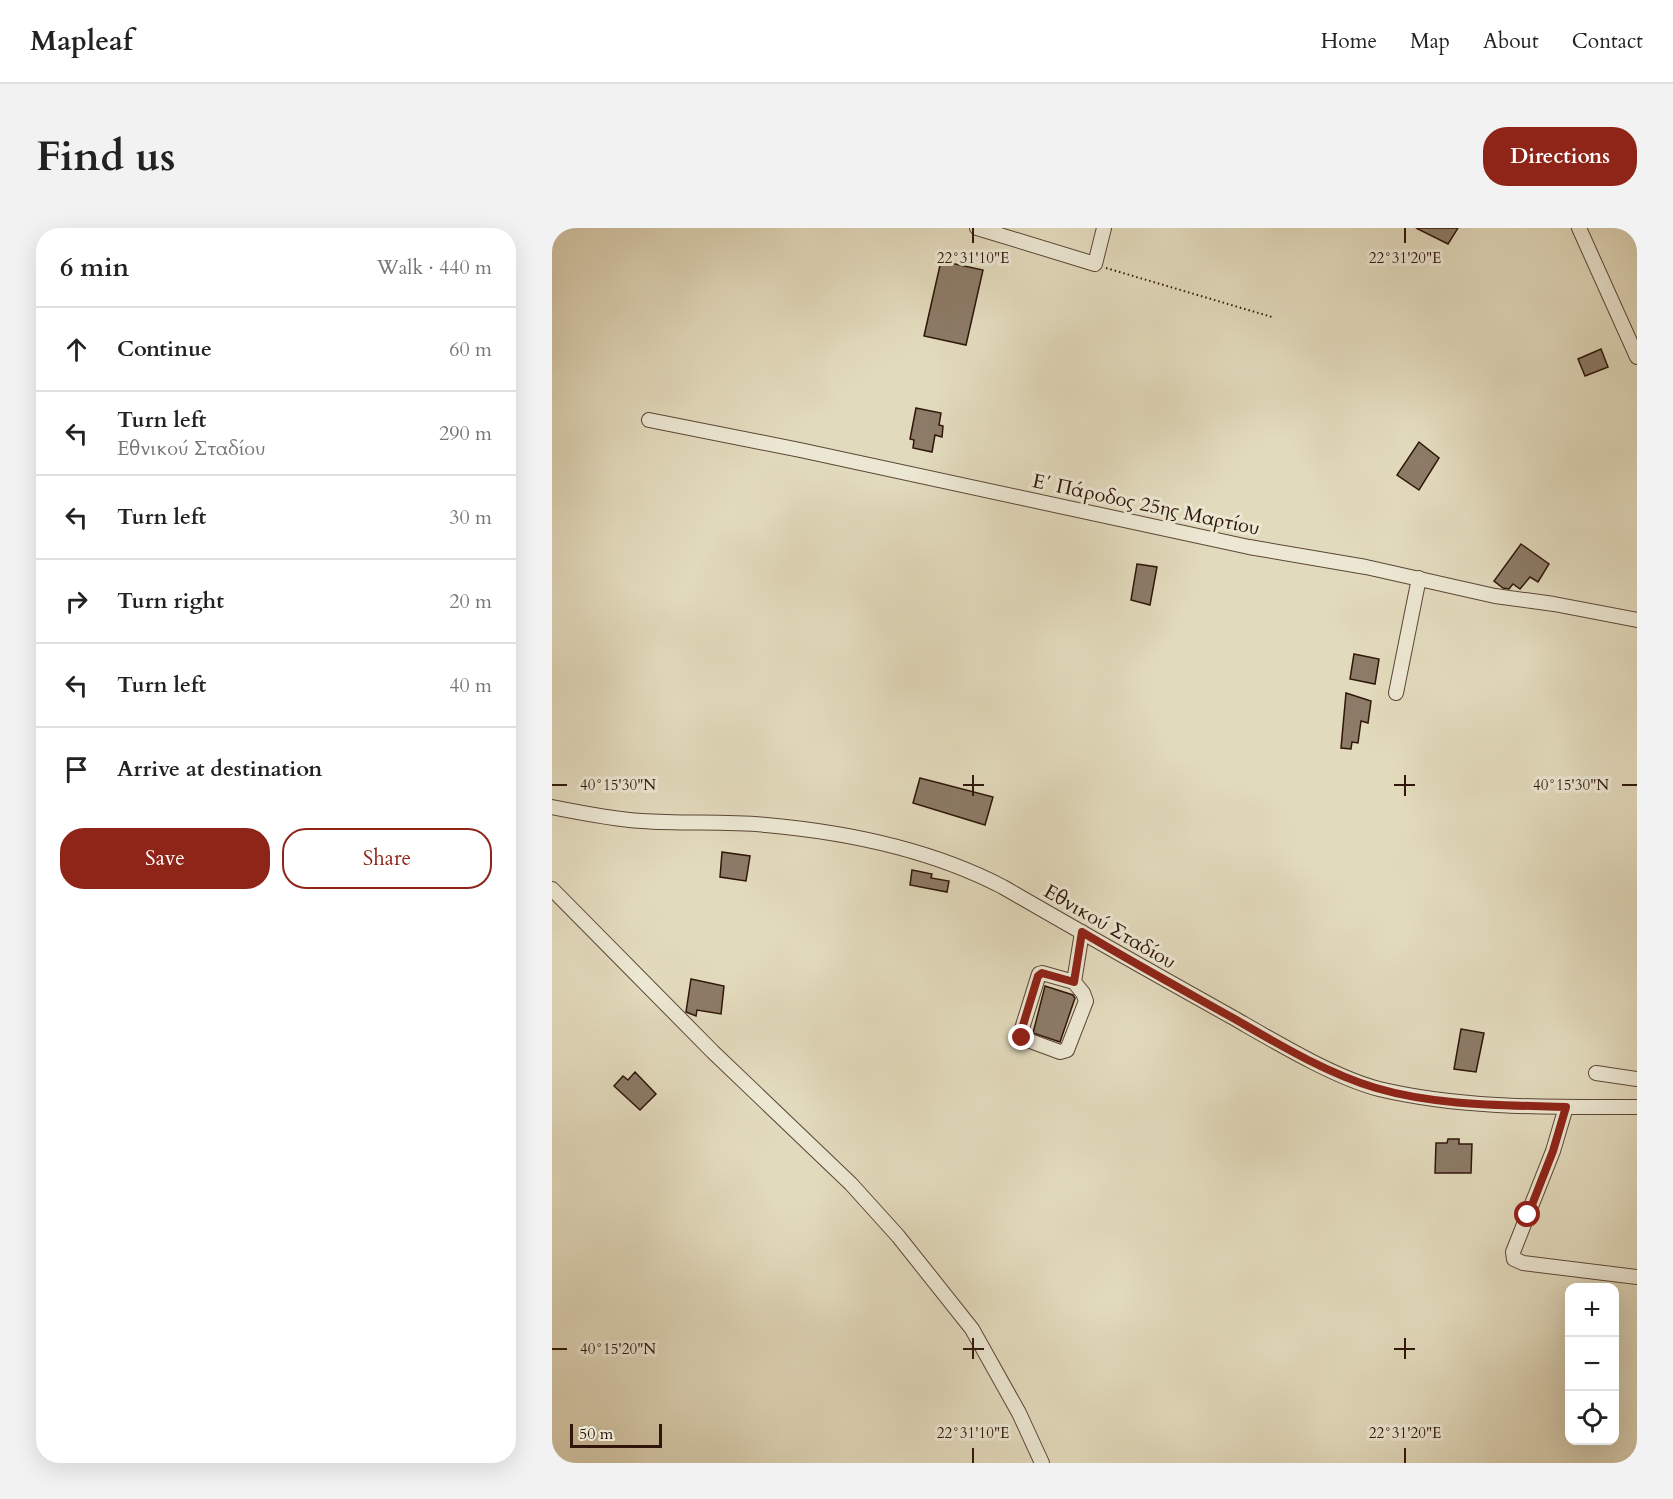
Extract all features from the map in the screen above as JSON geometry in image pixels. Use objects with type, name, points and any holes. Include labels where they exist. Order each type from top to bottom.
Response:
[{"type":"street","points":[[977,228],[1095,264],[1104,228]]},
{"type":"street","points":[[1579,228],[1632,335],[1637,357]]},
{"type":"street","name":"Ε΄ Πάροδος 25ης Μαρτίου","points":[[649,420],[800,450],[1249,547],[1419,578],[1495,596],[1554,604],[1637,620]]},
{"type":"street","points":[[1396,693],[1419,578]]},
{"type":"street","name":"Εθνικού Σταδίου","points":[[552,807],[609,818],[764,825],[802,830],[890,846],[942,860],[973,871],[1267,1037],[1341,1075],[1368,1085],[1434,1100],[1491,1105],[1637,1107]]},
{"type":"street","points":[[552,889],[713,1052],[851,1184],[898,1236],[972,1329],[1014,1404],[1042,1463]]},
{"type":"street","points":[[1074,982],[1042,973],[1038,976],[1020,1035],[1022,1038],[1060,1052],[1067,1050],[1086,1001],[1074,982],[1082,932]]},
{"type":"street","points":[[1596,1073],[1637,1079]]},
{"type":"street","points":[[1566,1107],[1553,1151],[1513,1252],[1514,1259],[1523,1263],[1637,1277]]},
{"type":"path","points":[[1095,264],[1272,317]]},
{"type":"building","points":[[1416,228],[1458,228],[1448,244]]},
{"type":"building","points":[[941,261],[983,270],[966,345],[924,336]]},
{"type":"building","points":[[1601,349],[1608,367],[1585,376],[1578,359]]},
{"type":"building","points":[[916,408],[941,413],[939,425],[943,426],[942,437],[935,435],[932,452],[913,448],[914,440],[910,439]]},
{"type":"building","points":[[1419,442],[1439,458],[1419,490],[1397,475]]},
{"type":"building","points":[[1521,544],[1549,564],[1538,582],[1530,577],[1520,589],[1513,584],[1509,589],[1503,588],[1494,581]]},
{"type":"building","points":[[1137,564],[1157,567],[1150,605],[1131,600]]},
{"type":"building","points":[[1354,654],[1379,659],[1375,684],[1350,679]]},
{"type":"building","points":[[1346,693],[1371,701],[1368,723],[1361,721],[1358,743],[1352,742],[1351,749],[1341,748]]},
{"type":"building","points":[[920,778],[993,797],[985,825],[913,803]]},
{"type":"building","points":[[722,852],[750,856],[746,881],[720,877]]},
{"type":"building","points":[[912,870],[932,874],[931,878],[949,881],[947,892],[910,885]]},
{"type":"building","points":[[691,979],[724,986],[721,1014],[697,1010],[696,1016],[686,1012]]},
{"type":"building","points":[[1045,986],[1073,995],[1075,998],[1060,1042],[1033,1033]]},
{"type":"building","points":[[1461,1029],[1484,1033],[1476,1072],[1454,1069]]},
{"type":"building","points":[[635,1072],[656,1094],[640,1110],[614,1086],[623,1076],[628,1080]]},
{"type":"building","points":[[1448,1139],[1459,1139],[1459,1144],[1472,1144],[1471,1173],[1435,1173],[1436,1143],[1447,1143]]},
{"type":"route","points":[[1022,1038],[1020,1035],[1038,976],[1042,973],[1074,982],[1082,932],[1267,1037],[1341,1075],[1377,1088],[1434,1100],[1491,1105],[1566,1107],[1553,1151],[1528,1215]]}]
